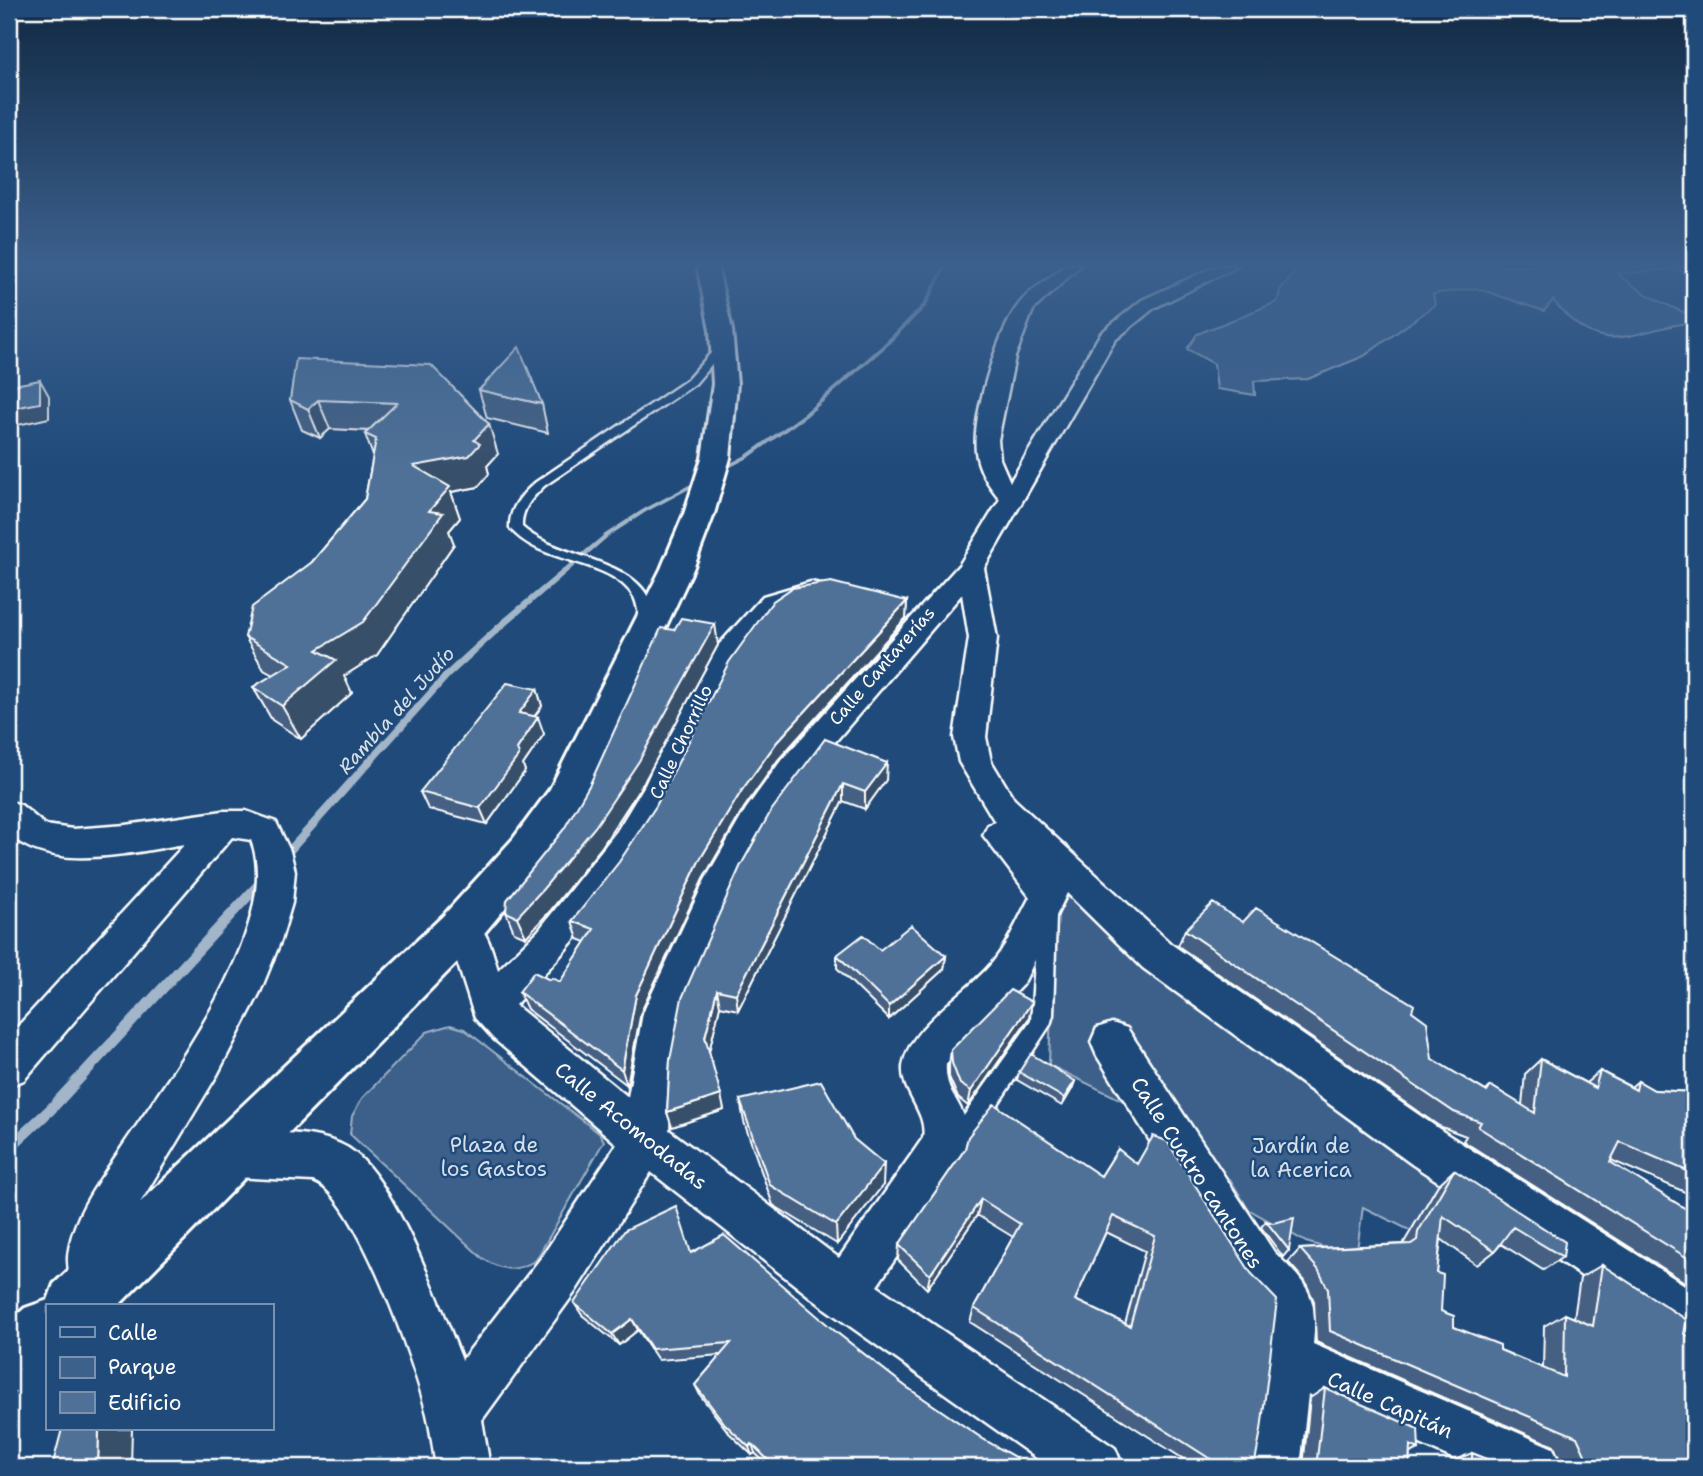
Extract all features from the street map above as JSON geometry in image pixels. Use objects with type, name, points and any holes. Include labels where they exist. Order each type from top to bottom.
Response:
[{"type":"main road","points":[[87,1300],[459,930],[528,851],[566,798],[677,569],[699,514],[723,422],[725,384],[720,335]]},
{"type":"main road","points":[[9,1362],[46,1331]]},
{"type":"main road","points":[[25,1467],[46,1396]]},
{"type":"street","points":[[1013,335],[998,381],[986,450],[992,472],[1013,499]]},
{"type":"street","name":"Calle Cantarerías","points":[[646,1140],[652,1065],[663,1013],[723,880],[758,818],[915,609],[971,568],[1112,335]]},
{"type":"street","points":[[971,568],[983,638],[970,737],[975,762],[1002,808],[1157,956],[1429,1149],[1694,1320]]},
{"type":"street","name":"Calle Chorrillo","points":[[489,1005],[551,942],[629,841],[660,788],[713,674],[761,612],[783,597],[811,590],[844,590]]},
{"type":"street","points":[[9,814],[34,834],[72,841],[99,841],[223,824],[246,824],[264,831],[274,854],[276,890],[272,914],[253,967],[179,1100],[102,1221],[92,1247],[87,1300]]},
{"type":"street","points":[[9,1066],[223,824]]},
{"type":"street","points":[[844,1293],[943,1148],[949,1133],[946,1117],[925,1082],[924,1061],[1018,961],[1050,895],[1000,835],[1019,825]]},
{"type":"street","name":"Calle Acomodadas","points":[[459,930],[470,941],[489,1005],[508,1026],[646,1140],[844,1293],[1096,1467]]},
{"type":"street","name":"Calle Cuatro cantones","points":[[1112,1042],[1257,1269],[1285,1297],[1291,1312],[1273,1467]]},
{"type":"street","points":[[454,1414],[558,1275],[646,1140]]},
{"type":"street","points":[[232,1155],[318,1161],[337,1167],[350,1177],[362,1192],[413,1301],[454,1414],[463,1467]]},
{"type":"street","name":"Calle Capitán","points":[[1286,1358],[1534,1467]]},
{"type":"lane","points":[[648,629],[643,597],[629,583],[605,569],[526,538],[516,528],[516,516],[528,495],[554,473],[686,386],[712,361],[722,346]]},
{"type":"lane","points":[[943,1148],[971,1125],[1040,1025],[1043,1015],[1050,895]]},
{"type":"green space","points":[[1196,335],[1393,335],[1364,356],[1308,379],[1254,381],[1255,395],[1217,389],[1214,364],[1187,349]]},
{"type":"green space","points":[[1599,335],[1635,335],[1619,337]]},
{"type":"green space","name":"Jardín de la Acerica","points":[[1069,895],[1117,938],[1444,1175],[1411,1231],[1363,1207],[1356,1257],[1306,1242],[1248,1209],[1230,1179],[1217,1180],[1165,1121],[1049,1065],[1054,920]]},
{"type":"green space","name":"Plaza de los Gastos","points":[[450,1025],[464,1029],[600,1134],[604,1141],[536,1260],[521,1267],[501,1268],[481,1257],[350,1134],[352,1116],[362,1098],[427,1032]]},
{"type":"building","points":[[519,347],[542,404],[479,390]]},
{"type":"building","points":[[296,359],[431,365],[489,424],[474,440],[480,444],[469,456],[414,466],[450,487],[429,511],[443,513],[363,622],[317,650],[336,660],[282,706],[253,687],[291,664],[245,637],[252,607],[312,562],[365,499],[376,439],[365,434],[397,403],[318,400],[308,409],[290,400]]},
{"type":"building","points":[[40,380],[40,403],[9,409],[9,386]]},
{"type":"building","points":[[831,582],[907,601],[777,742],[742,790],[699,861],[636,995],[622,1070],[519,992],[534,972],[560,982],[594,929],[572,921],[619,862],[656,806],[729,662],[773,601],[792,588]]},
{"type":"building","points":[[681,618],[715,624],[639,761],[595,827],[543,889],[517,917],[506,912],[507,900],[564,829],[590,784],[661,628],[674,630]]},
{"type":"building","points":[[507,683],[537,689],[519,713],[538,717],[517,749],[519,755],[480,808],[420,792]]},
{"type":"building","points":[[825,739],[887,763],[865,792],[843,784],[736,994],[717,990],[705,1037],[721,1095],[667,1112],[670,1060],[682,998],[740,867],[771,811]]},
{"type":"building","points":[[1213,903],[1243,922],[1256,908],[1414,1005],[1412,1011],[1427,1022],[1432,1059],[1487,1092],[1491,1086],[1535,1113],[1541,1059],[1595,1088],[1600,1071],[1636,1090],[1638,1081],[1654,1090],[1694,1092],[1694,1174],[1620,1142],[1610,1162],[1694,1214],[1694,1262],[1478,1127],[1481,1122],[1454,1112],[1185,930]]},
{"type":"building","points":[[911,925],[946,956],[889,1006],[837,955],[863,935],[880,950]]},
{"type":"building","points":[[1010,990],[1032,1002],[971,1091],[960,1084],[952,1063],[951,1050]]},
{"type":"building","points":[[1031,1054],[1075,1081],[1064,1098],[1019,1072]]},
{"type":"building","points":[[821,1081],[854,1139],[884,1164],[836,1225],[770,1185],[740,1100]]},
{"type":"building","points":[[994,1104],[1101,1176],[1118,1149],[1137,1164],[1153,1136],[1167,1141],[1251,1273],[1277,1300],[1254,1467],[1223,1467],[974,1308],[1020,1224],[981,1199],[930,1275],[899,1245],[965,1149],[968,1137]],"holes":[[[1113,1216],[1155,1236],[1130,1326],[1075,1300]]]},
{"type":"building","points":[[1454,1170],[1565,1242],[1563,1257],[1513,1227],[1495,1251],[1443,1216],[1437,1273],[1443,1275],[1441,1311],[1454,1316],[1454,1327],[1500,1345],[1500,1350],[1564,1377],[1565,1314],[1593,1326],[1602,1265],[1687,1320],[1684,1334],[1694,1339],[1694,1467],[1472,1467],[1472,1453],[1492,1461],[1587,1459],[1577,1437],[1330,1331],[1328,1289],[1318,1269],[1300,1249],[1411,1244],[1417,1240],[1418,1232]]},
{"type":"building","points":[[676,1206],[691,1253],[724,1235],[836,1332],[905,1386],[983,1439],[1032,1467],[775,1467],[752,1444],[749,1447],[725,1424],[695,1385],[731,1343],[652,1349],[632,1319],[612,1334],[574,1303],[625,1230]]},
{"type":"building","points":[[1294,1218],[1289,1250],[1266,1221],[1273,1223]]},
{"type":"building","points":[[1325,1388],[1418,1429],[1419,1449],[1410,1445],[1409,1467],[1323,1467],[1313,1461],[1317,1459]]},
{"type":"building","points":[[62,1430],[99,1430],[98,1467],[52,1467]]},
{"type":"building","points":[[401,1459],[403,1467],[367,1467]]},
{"type":"waterway","name":"Rambla del Judío","points":[[719,471],[748,456],[805,415],[895,335]]},
{"type":"waterway","name":"Rambla del Judío","points":[[283,858],[447,675],[505,622],[607,535],[644,511],[704,479]]},
{"type":"waterway","name":"Rambla del Judío","points":[[9,1148],[50,1110],[262,881]]}]
